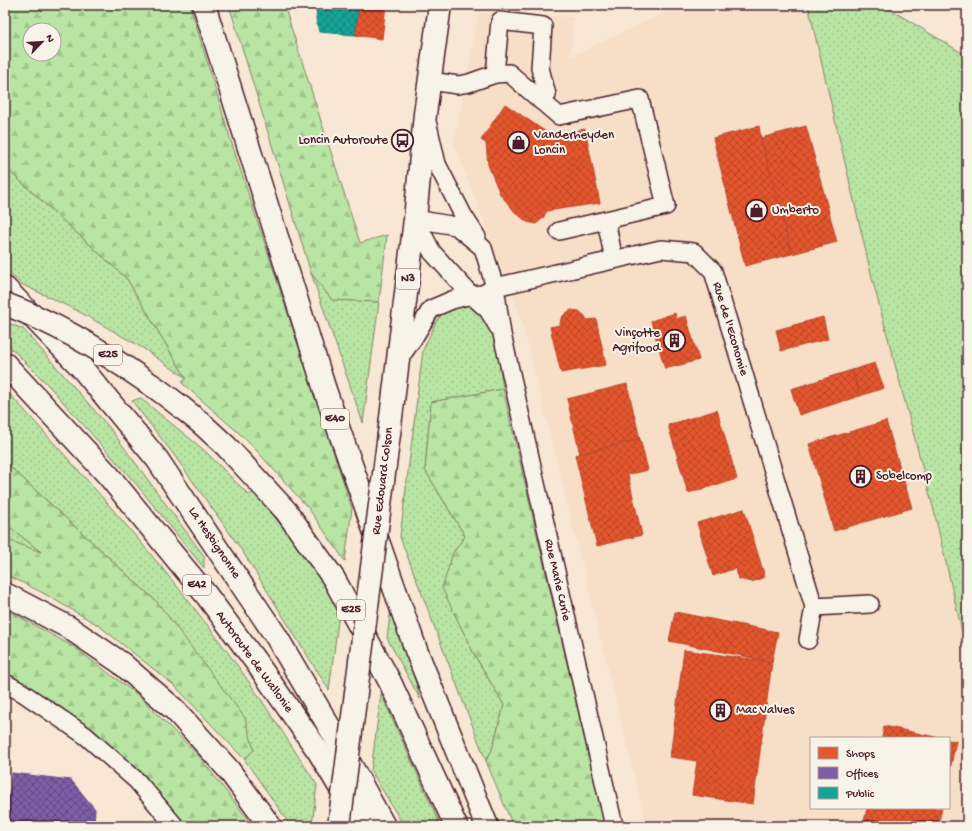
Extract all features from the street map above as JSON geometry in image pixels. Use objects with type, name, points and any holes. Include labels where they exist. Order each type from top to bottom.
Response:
[{"type":"main road","name":"E40","points":[[204,5],[325,390],[416,650],[487,826]]},
{"type":"main road","name":"N3","points":[[425,114],[440,5]]},
{"type":"main road","name":"Rue Edouard Colson","points":[[339,826],[399,359],[424,136],[425,114]]},
{"type":"main road","name":"La Hesbignonne","points":[[5,288],[82,367],[157,459],[276,636],[337,740],[384,826]]},
{"type":"main road","name":"E25","points":[[5,304],[35,315],[93,346],[148,382],[201,423],[226,446],[286,511],[334,579],[390,682],[456,826]]},
{"type":"main road","name":"Autoroute de Wallonie","points":[[5,364],[108,476],[207,596],[256,662],[319,752],[363,826]]},
{"type":"main road","points":[[5,594],[68,627],[121,663],[176,711],[228,768],[270,826]]},
{"type":"street","points":[[494,74],[500,21],[543,26],[540,68],[547,95],[541,101]]},
{"type":"street","points":[[430,80],[458,85],[469,83],[494,74],[509,73],[559,116],[640,99],[666,206],[559,231]]},
{"type":"street","points":[[425,114],[437,164],[463,215],[483,248],[495,287],[502,334]]},
{"type":"street","points":[[415,219],[456,226],[483,248]]},
{"type":"street","points":[[415,219],[432,252],[471,295],[488,310],[502,334]]},
{"type":"street","points":[[606,220],[614,260]]},
{"type":"street","name":"Rue de l'Economie","points":[[399,359],[431,309],[452,300],[471,295],[483,294],[495,287],[661,249],[694,252],[713,271],[814,607],[808,640]]},
{"type":"street","name":"Rue Marie Curie","points":[[502,334],[614,826]]},
{"type":"street","points":[[814,607],[870,604]]},
{"type":"street","points":[[5,683],[23,693],[86,736],[137,781],[175,826]]},
{"type":"shaded area","points":[[681,5],[808,5],[873,282],[933,507],[967,653],[967,826],[647,826],[522,321],[454,143],[479,13],[574,17],[570,57]]},
{"type":"green space","points":[[5,5],[190,5],[231,141],[352,508],[345,561],[309,509],[248,441],[182,383],[186,378],[127,279],[5,167]]},
{"type":"green space","points":[[229,5],[284,5],[360,243],[387,235],[379,302],[332,300],[311,273]]},
{"type":"green space","points":[[808,5],[883,5],[967,56],[967,653],[933,507],[873,282]]},
{"type":"green space","points":[[5,167],[127,279],[186,378],[141,347],[78,311],[21,284],[5,269]]},
{"type":"green space","points":[[311,273],[332,299],[379,302],[363,423]]},
{"type":"green space","points":[[461,304],[477,305],[494,327],[503,389],[431,402],[425,470],[465,536],[453,553],[443,588],[474,654],[504,705],[492,750],[486,761],[400,537],[423,350],[436,322],[446,309]]},
{"type":"green space","points":[[5,322],[23,329],[109,427],[204,556],[204,568],[137,485],[47,384],[5,342]]},
{"type":"green space","points":[[5,389],[127,526],[185,596],[240,669],[270,712],[317,785],[312,826],[291,826],[244,759],[254,750],[158,603],[5,462]]},
{"type":"green space","points":[[503,389],[605,826],[513,826],[486,761],[492,750],[504,705],[474,654],[442,588],[453,553],[465,536],[425,470],[431,402]]},
{"type":"green space","points":[[140,398],[204,450],[249,495],[254,492],[302,551],[340,606],[329,690],[241,549],[174,455],[132,401]]},
{"type":"green space","points":[[5,462],[158,603],[245,718],[254,750],[244,759],[175,686],[98,625],[43,593],[5,574],[5,539],[41,552],[5,523]]},
{"type":"green space","points":[[5,523],[42,553],[5,539]]},
{"type":"green space","points":[[391,608],[404,635],[420,699],[387,638]]},
{"type":"green space","points":[[5,609],[74,647],[139,696],[198,755],[253,826],[184,826],[156,793],[103,739],[54,702],[5,671],[5,666],[10,656],[5,653]]},
{"type":"green space","points":[[381,694],[441,826],[404,826],[371,771]]},
{"type":"building: Shops","points":[[359,5],[386,5],[382,39],[355,35]]},
{"type":"building: Shops","points":[[505,104],[552,136],[585,129],[600,203],[547,211],[543,218],[536,224],[527,222],[515,212],[500,194],[488,165],[486,143],[481,140]]},
{"type":"building: Shops","points":[[759,126],[792,254],[745,266],[713,138]]},
{"type":"building: Shops","points":[[806,126],[837,242],[792,254],[761,138]]},
{"type":"building: Shops","points":[[571,310],[579,311],[587,320],[596,319],[606,365],[561,373],[550,327],[560,325],[561,318]]},
{"type":"building: Shops","name":"Vinçotte Agrifood","points":[[675,313],[676,319],[686,316],[699,360],[665,369],[651,321]]},
{"type":"building: Shops","points":[[823,317],[828,339],[781,351],[776,330]]},
{"type":"building: Shops","points":[[875,363],[884,388],[860,396],[852,370]]},
{"type":"building: Shops","points":[[852,370],[860,396],[799,415],[791,389]]},
{"type":"building: Shops","points":[[627,384],[640,439],[580,454],[567,399]]},
{"type":"building: Shops","points":[[717,410],[737,479],[688,493],[668,425]]},
{"type":"building: Shops","name":"Sobelcomp","points":[[886,421],[912,508],[834,531],[809,444]]},
{"type":"building: Shops","points":[[640,439],[648,470],[628,475],[642,535],[597,546],[575,455]]},
{"type":"building: Shops","points":[[744,509],[765,577],[752,582],[738,579],[736,568],[713,576],[697,523]]},
{"type":"building: Shops","points":[[675,612],[778,632],[772,662],[669,641]]},
{"type":"building: Shops","name":"Mac Valves","points":[[684,650],[772,662],[753,804],[692,795],[697,761],[670,757]]},
{"type":"building: Shops","points":[[884,726],[935,737],[882,737]]},
{"type":"building: Shops","points":[[950,740],[956,741],[950,770]]},
{"type":"building: Shops","points":[[867,809],[942,809],[938,826],[863,826]]},
{"type":"building: Offices","points":[[12,773],[71,780],[95,809],[94,826],[6,826]]},
{"type":"building: Public","points":[[317,5],[359,5],[355,35],[319,32],[316,19]]},
{"type":"place","name":"Loncin Autoroute","points":[[403,140]]},
{"type":"place","name":"Vanderheyden Loncin","points":[[518,142]]},
{"type":"place","name":"Umberto","points":[[756,210]]},
{"type":"place","name":"Vinçotte Agrifood","points":[[675,340]]},
{"type":"place","name":"Sobelcomp","points":[[860,476]]},
{"type":"place","name":"Mac Valves","points":[[721,710]]}]
